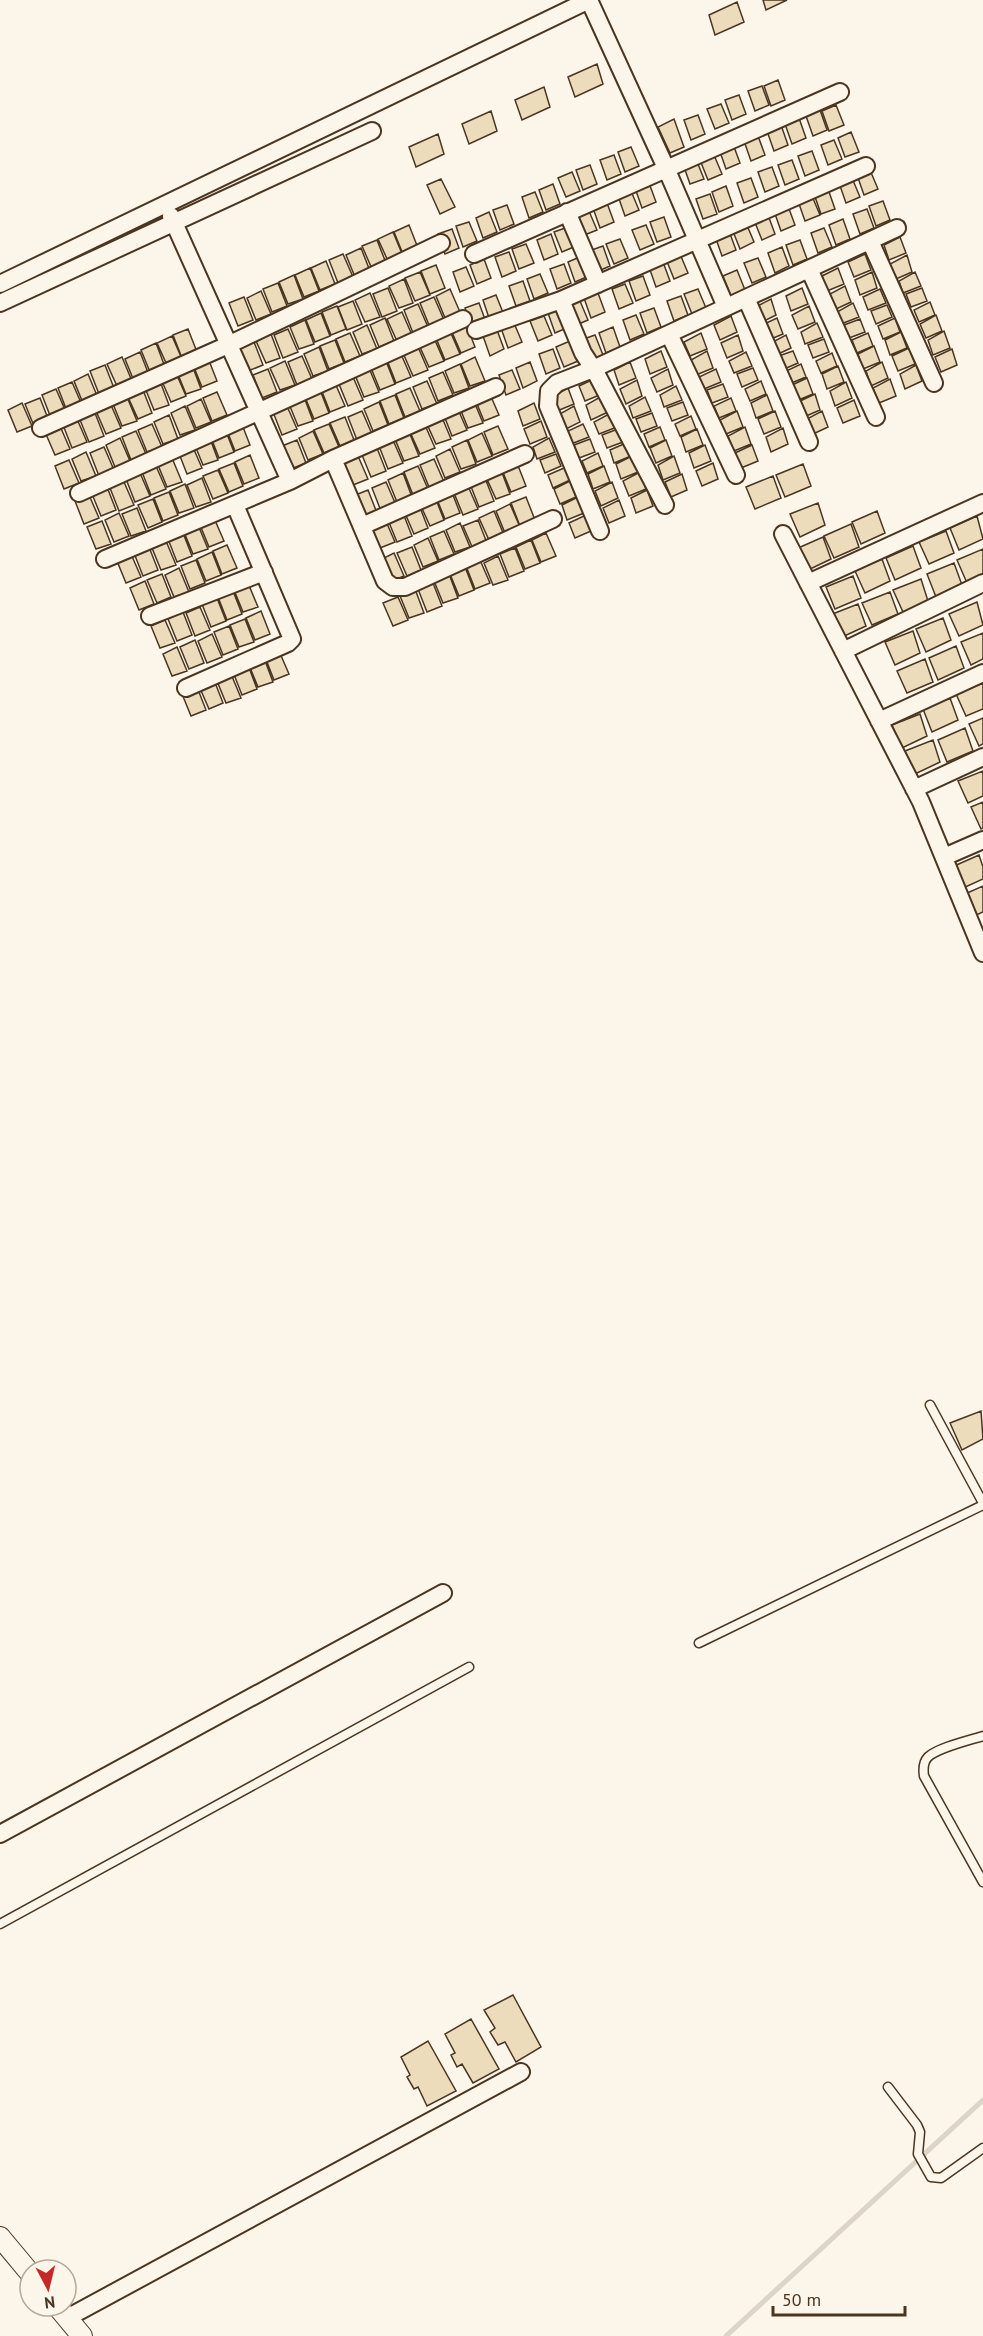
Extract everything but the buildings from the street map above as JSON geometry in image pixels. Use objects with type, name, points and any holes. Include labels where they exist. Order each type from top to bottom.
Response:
[{"type":"street","points":[[0,284],[589,0],[666,168],[726,307]]},
{"type":"street","points":[[474,254],[840,92]]},
{"type":"street","points":[[0,303],[372,131]]},
{"type":"street","points":[[476,330],[561,300],[866,166]]},
{"type":"street","points":[[166,204],[290,481]]},
{"type":"street","points":[[567,212],[598,284]]},
{"type":"street","points":[[600,531],[548,406],[549,392],[557,383],[593,369],[897,228]]},
{"type":"street","points":[[870,241],[934,383]]},
{"type":"street","points":[[41,428],[228,345],[441,243]]},
{"type":"street","points":[[809,269],[876,417]]},
{"type":"street","points":[[747,298],[809,442]]},
{"type":"street","points":[[561,300],[583,353],[665,505]]},
{"type":"street","points":[[79,493],[463,319]]},
{"type":"street","points":[[669,334],[735,475]]},
{"type":"street","points":[[105,559],[290,481],[333,459],[496,387]]},
{"type":"street","points":[[362,526],[525,454]]},
{"type":"street","points":[[333,459],[385,581],[393,587],[405,587],[553,519]]},
{"type":"street","points":[[808,583],[983,503]]},
{"type":"street","points":[[186,688],[288,643],[292,639],[235,505]]},
{"type":"street","points":[[783,534],[914,789],[978,928],[983,953]]},
{"type":"street","points":[[150,616],[264,572]]},
{"type":"street","points":[[843,651],[983,583]]},
{"type":"street","points":[[879,721],[983,673]]},
{"type":"street","points":[[914,789],[983,757]]},
{"type":"street","points":[[944,857],[983,840]]},
{"type":"street","points":[[0,1834],[443,1593]]},
{"type":"street","points":[[78,2304],[521,2072]]},
{"type":"street","points":[[0,2237],[18,2259]]},
{"type":"street","points":[[67,2318],[82,2336]]},
{"type":"lane","points":[[699,1643],[983,1504],[930,1405]]},
{"type":"lane","points":[[0,1924],[470,1667]]},
{"type":"lane","points":[[983,1736],[934,1753],[927,1758],[923,1767],[924,1776],[983,1882]]},
{"type":"lane","points":[[888,2087],[917,2125],[920,2132],[918,2154],[931,2177],[941,2178],[983,2148]]},
{"type":"waterway","points":[[726,2336],[983,2100]]}]
